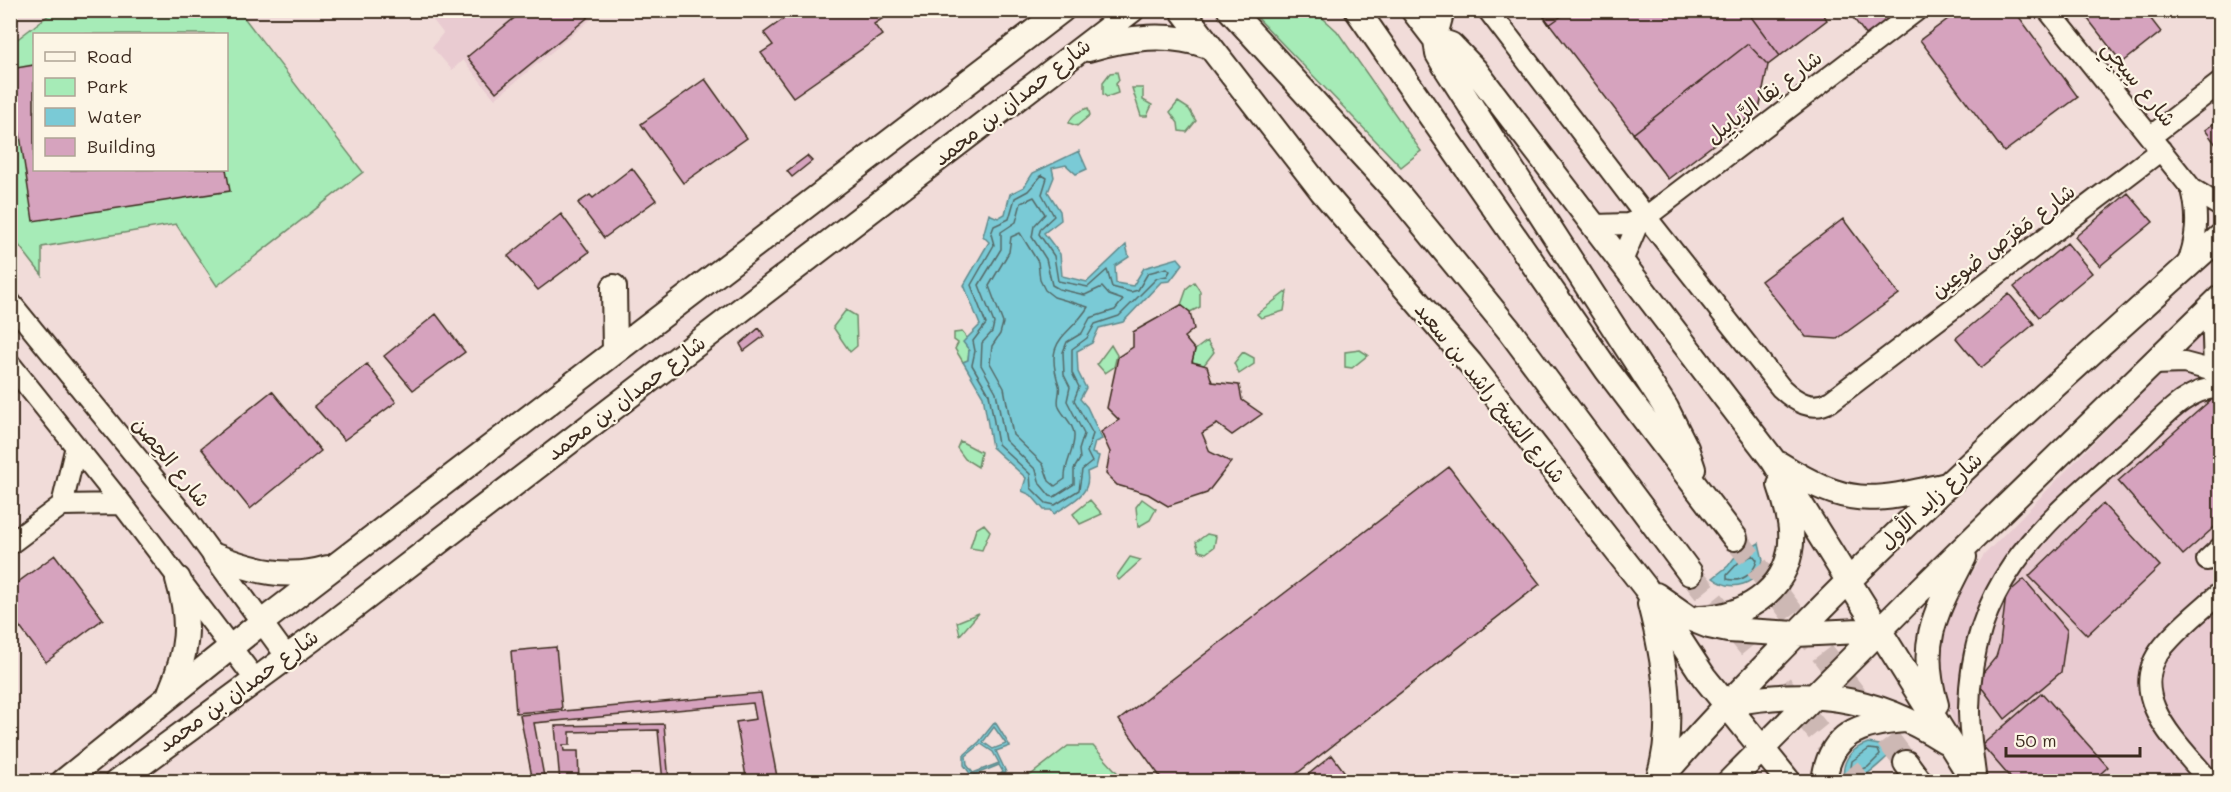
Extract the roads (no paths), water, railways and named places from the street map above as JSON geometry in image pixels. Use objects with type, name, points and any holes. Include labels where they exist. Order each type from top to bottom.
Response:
[{"type":"main road","name":"شارع حمدان بن محمد","points":[[63,782],[262,622],[1062,10]]},
{"type":"main road","name":"شارع حمدان بن محمد","points":[[117,782],[287,657],[1132,10]]},
{"type":"main road","name":"شارع الشيخ راشد بن سعيد","points":[[1182,10],[1322,191],[1470,363],[1645,587],[1701,672],[1789,782]]},
{"type":"main road","points":[[1230,10],[1399,195],[1510,331],[1690,573]]},
{"type":"main road","points":[[1348,10],[1363,20],[1607,370],[1700,488],[1736,538]]},
{"type":"main road","points":[[1413,10],[1436,40],[1438,54],[1445,66],[1666,408],[1686,448],[1700,488]]},
{"type":"main road","points":[[1074,53],[1110,43],[1167,36],[1188,39],[1208,46]]},
{"type":"main road","points":[[1436,40],[1451,45],[1475,70],[1773,460],[1881,630],[1947,742],[1975,782]]},
{"type":"main road","name":"شارع زايد الأول","points":[[1658,782],[1726,704],[1849,579],[1947,485],[2220,237]]},
{"type":"main road","points":[[614,287],[615,352]]},
{"type":"main road","points":[[1728,782],[1974,537],[2216,302]]},
{"type":"main road","points":[[1689,618],[1712,618],[1747,609],[1759,602],[1775,586],[1785,569],[1791,532],[1773,460]]},
{"type":"main road","points":[[1773,460],[1820,487],[1854,498],[1906,495],[1947,485]]},
{"type":"main road","points":[[1947,742],[1929,681],[1927,650],[1940,604],[1974,537]]},
{"type":"main road","points":[[215,556],[241,566],[286,576],[312,573],[336,566]]},
{"type":"main road","points":[[170,696],[180,670],[188,622],[178,579]]},
{"type":"main road","points":[[1645,587],[1689,618],[1728,630],[1796,634],[1881,630]]},
{"type":"main road","points":[[1645,587],[1654,621],[1668,724],[1658,782]]},
{"type":"main road","points":[[1726,704],[1785,695],[1817,695],[1858,701],[1910,720],[1947,742]]},
{"type":"main road","points":[[1824,782],[1828,759],[1846,736],[1869,724],[1910,720]]},
{"type":"street","points":[[1436,40],[1444,10]]},
{"type":"street","name":"شارع مَفرَص صُوعِين","points":[[1488,10],[1643,219],[1781,388],[1807,406],[1824,405],[1873,370],[2156,144],[2220,83]]},
{"type":"street","name":"شارع نِقا الرَّيايِيل","points":[[1622,261],[1643,219],[1917,10]]},
{"type":"street","name":"شارع سِيجِي","points":[[2048,10],[2192,189],[2220,206]]},
{"type":"street","points":[[2186,268],[2196,237],[2196,205],[2192,189]]},
{"type":"street","points":[[1595,225],[1617,226],[1643,219]]},
{"type":"street","name":"شارع الحِصن","points":[[10,302],[215,556],[287,657]]},
{"type":"street","points":[[1975,782],[1969,711],[1971,681],[1982,622],[1996,589],[2033,537],[2191,394],[2210,387],[2218,379],[2216,302]]},
{"type":"street","points":[[2154,364],[2184,363],[2218,379]]},
{"type":"street","points":[[10,364],[122,504],[255,679]]},
{"type":"street","points":[[62,505],[76,446]]},
{"type":"street","points":[[10,544],[62,505],[122,504]]},
{"type":"street","points":[[2210,782],[2157,717],[2149,689],[2152,667],[2162,648],[2220,592]]},
{"type":"water","points":[[1079,151],[1087,169],[1076,174],[1066,165],[1052,168],[1054,177],[1048,192],[1060,211],[1061,220],[1044,233],[1060,254],[1062,276],[1087,282],[1126,245],[1129,257],[1115,266],[1116,283],[1133,286],[1144,268],[1178,258],[1183,264],[1170,281],[1161,282],[1123,322],[1099,328],[1092,343],[1077,351],[1078,372],[1086,388],[1080,399],[1087,407],[1102,439],[1095,442],[1092,453],[1099,456],[1096,468],[1087,472],[1088,480],[1083,492],[1073,502],[1054,514],[1051,510],[1044,510],[1031,495],[1022,491],[1026,478],[992,447],[983,396],[963,362],[968,360],[969,350],[963,342],[980,325],[964,285],[989,242],[983,236],[989,214],[998,218],[1005,214],[1010,194],[1024,187],[1033,173]]},
{"type":"water","points":[[1759,543],[1763,560],[1760,569],[1750,581],[1728,585],[1713,578],[1734,558]]},
{"type":"water","points":[[995,722],[1010,746],[996,751],[1006,772],[997,781],[993,781],[1003,772],[999,765],[974,775],[975,781],[970,781],[971,775],[964,765],[964,755],[979,742]],"holes":[[[994,727],[1006,744],[993,749],[983,742]],[[981,744],[993,752],[999,763],[973,773],[967,765],[966,756]]]},
{"type":"water","points":[[1868,743],[1885,746],[1893,752],[1865,775],[1852,781],[1844,781],[1844,768],[1848,757],[1856,749]]},
{"type":"tunnel","points":[[1735,538],[1906,763]]},
{"type":"tunnel","points":[[1690,573],[1859,782]]}]
